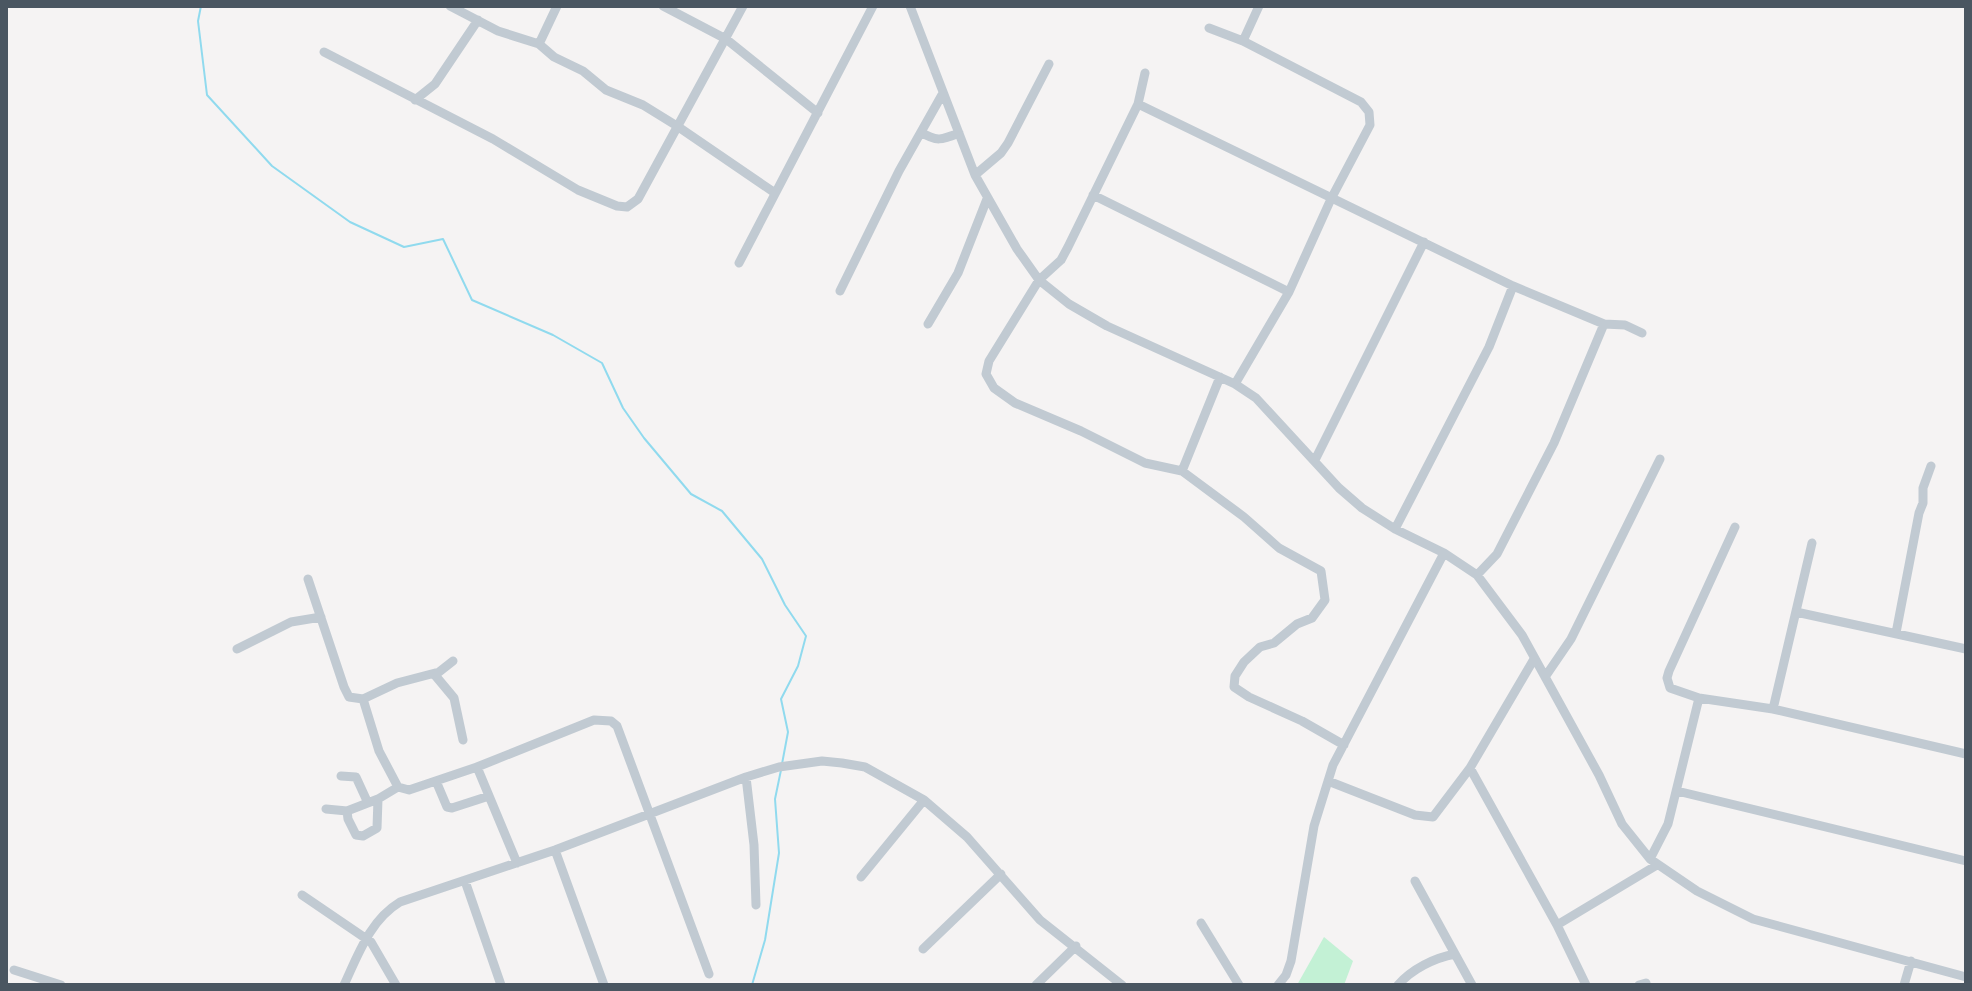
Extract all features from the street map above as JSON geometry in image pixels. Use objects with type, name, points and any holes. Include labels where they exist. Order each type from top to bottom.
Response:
[{"type":"street","points":[[450,6],[514,38],[539,44],[554,57],[583,71],[606,90],[643,105],[677,126],[775,193]]},
{"type":"street","points":[[539,44],[557,6]]},
{"type":"street","points":[[663,6],[726,39],[818,113]]},
{"type":"street","points":[[324,52],[493,139],[578,190],[627,207],[638,199],[743,6]]},
{"type":"street","points":[[739,263],[873,6]]},
{"type":"street","points":[[910,6],[975,175],[1039,280],[1069,304],[1107,326],[1235,384],[1256,398],[1339,488],[1362,508],[1477,575],[1505,610],[1545,677],[1622,824],[1654,862],[1722,905],[1753,919],[1966,977]]},
{"type":"street","points":[[1243,41],[1259,6]]},
{"type":"street","points":[[415,100],[435,84],[478,20]]},
{"type":"street","points":[[1209,28],[1243,41],[1367,107],[1370,125],[1331,199],[1289,292],[1235,384]]},
{"type":"street","points":[[975,175],[1008,143],[1049,64]]},
{"type":"street","points":[[1145,73],[1138,104],[1061,260],[1039,280],[989,361],[986,374],[994,388],[1015,403],[1145,463],[1182,471],[1244,517],[1279,548],[1321,571],[1326,594],[1315,614],[1297,624],[1278,641],[1260,647],[1235,676],[1234,687],[1344,745]]},
{"type":"street","points":[[840,291],[943,93]]},
{"type":"street","points":[[1138,104],[1513,286],[1604,324],[1625,325],[1642,333]]},
{"type":"street","points":[[921,132],[941,141],[959,133]]},
{"type":"street","points":[[1093,195],[1289,292]]},
{"type":"street","points":[[928,324],[958,273],[987,199]]},
{"type":"street","points":[[1315,460],[1424,242]]},
{"type":"street","points":[[1395,529],[1489,347],[1513,286]]},
{"type":"street","points":[[1477,575],[1497,554],[1554,443],[1604,324]]},
{"type":"street","points":[[1182,471],[1220,377]]},
{"type":"street","points":[[1545,677],[1571,639],[1660,459]]},
{"type":"street","points":[[1896,633],[1923,503],[1923,488],[1931,466]]},
{"type":"street","points":[[1735,527],[1667,678],[1670,688],[1699,698],[1773,709],[1966,754]]},
{"type":"street","points":[[1773,709],[1812,543]]},
{"type":"street","points":[[1278,985],[1291,961],[1314,826],[1328,781],[1444,553]]},
{"type":"street","points":[[308,579],[346,694],[356,700],[397,683],[434,674],[453,661]]},
{"type":"street","points":[[1796,612],[1966,649]]},
{"type":"street","points":[[237,649],[291,622],[321,617]]},
{"type":"street","points":[[1328,781],[1415,815],[1429,818],[1436,814],[1470,768],[1534,659]]},
{"type":"street","points":[[434,674],[454,698],[463,740]]},
{"type":"street","points":[[1557,925],[1654,862],[1668,824],[1699,698]]},
{"type":"street","points":[[363,699],[379,751],[398,787]]},
{"type":"street","points":[[326,809],[347,811],[398,787],[409,790],[477,767],[594,720],[611,721],[617,726],[709,974]]},
{"type":"street","points":[[344,985],[366,939],[383,915],[400,902],[555,850],[746,777],[822,761],[865,767],[924,800],[967,837],[1040,920],[1122,985]]},
{"type":"street","points":[[477,767],[517,863]]},
{"type":"street","points":[[1470,768],[1557,925],[1586,985]]},
{"type":"street","points":[[341,776],[356,777],[367,801]]},
{"type":"street","points":[[746,777],[754,845],[756,905]]},
{"type":"street","points":[[436,781],[447,807],[489,796]]},
{"type":"street","points":[[1677,791],[1966,861]]},
{"type":"street","points":[[347,811],[352,830],[356,835],[363,836],[377,828],[378,799]]},
{"type":"street","points":[[861,877],[924,800]]},
{"type":"street","points":[[555,850],[604,985]]},
{"type":"street","points":[[923,949],[1001,874]]},
{"type":"street","points":[[465,881],[501,985]]},
{"type":"street","points":[[1415,881],[1472,985]]},
{"type":"street","points":[[302,895],[376,947],[396,985]]},
{"type":"street","points":[[1201,923],[1239,985]]},
{"type":"street","points":[[1036,985],[1076,946]]},
{"type":"street","points":[[1398,985],[1437,958],[1455,954]]},
{"type":"street","points":[[1904,985],[1911,961]]},
{"type":"street","points":[[14,970],[61,985]]},
{"type":"green space","points":[[1324,937],[1353,961],[1344,985],[1297,985]]},
{"type":"waterway","points":[[201,6],[198,21],[207,95],[272,166],[350,222],[404,247],[443,239],[472,300],[553,335],[602,363],[623,408],[644,438],[691,494],[722,511],[762,559],[785,605],[806,636],[798,666],[781,699],[788,732],[782,764]]},
{"type":"waterway","points":[[752,985],[765,940],[779,853],[775,799],[781,770]]}]
